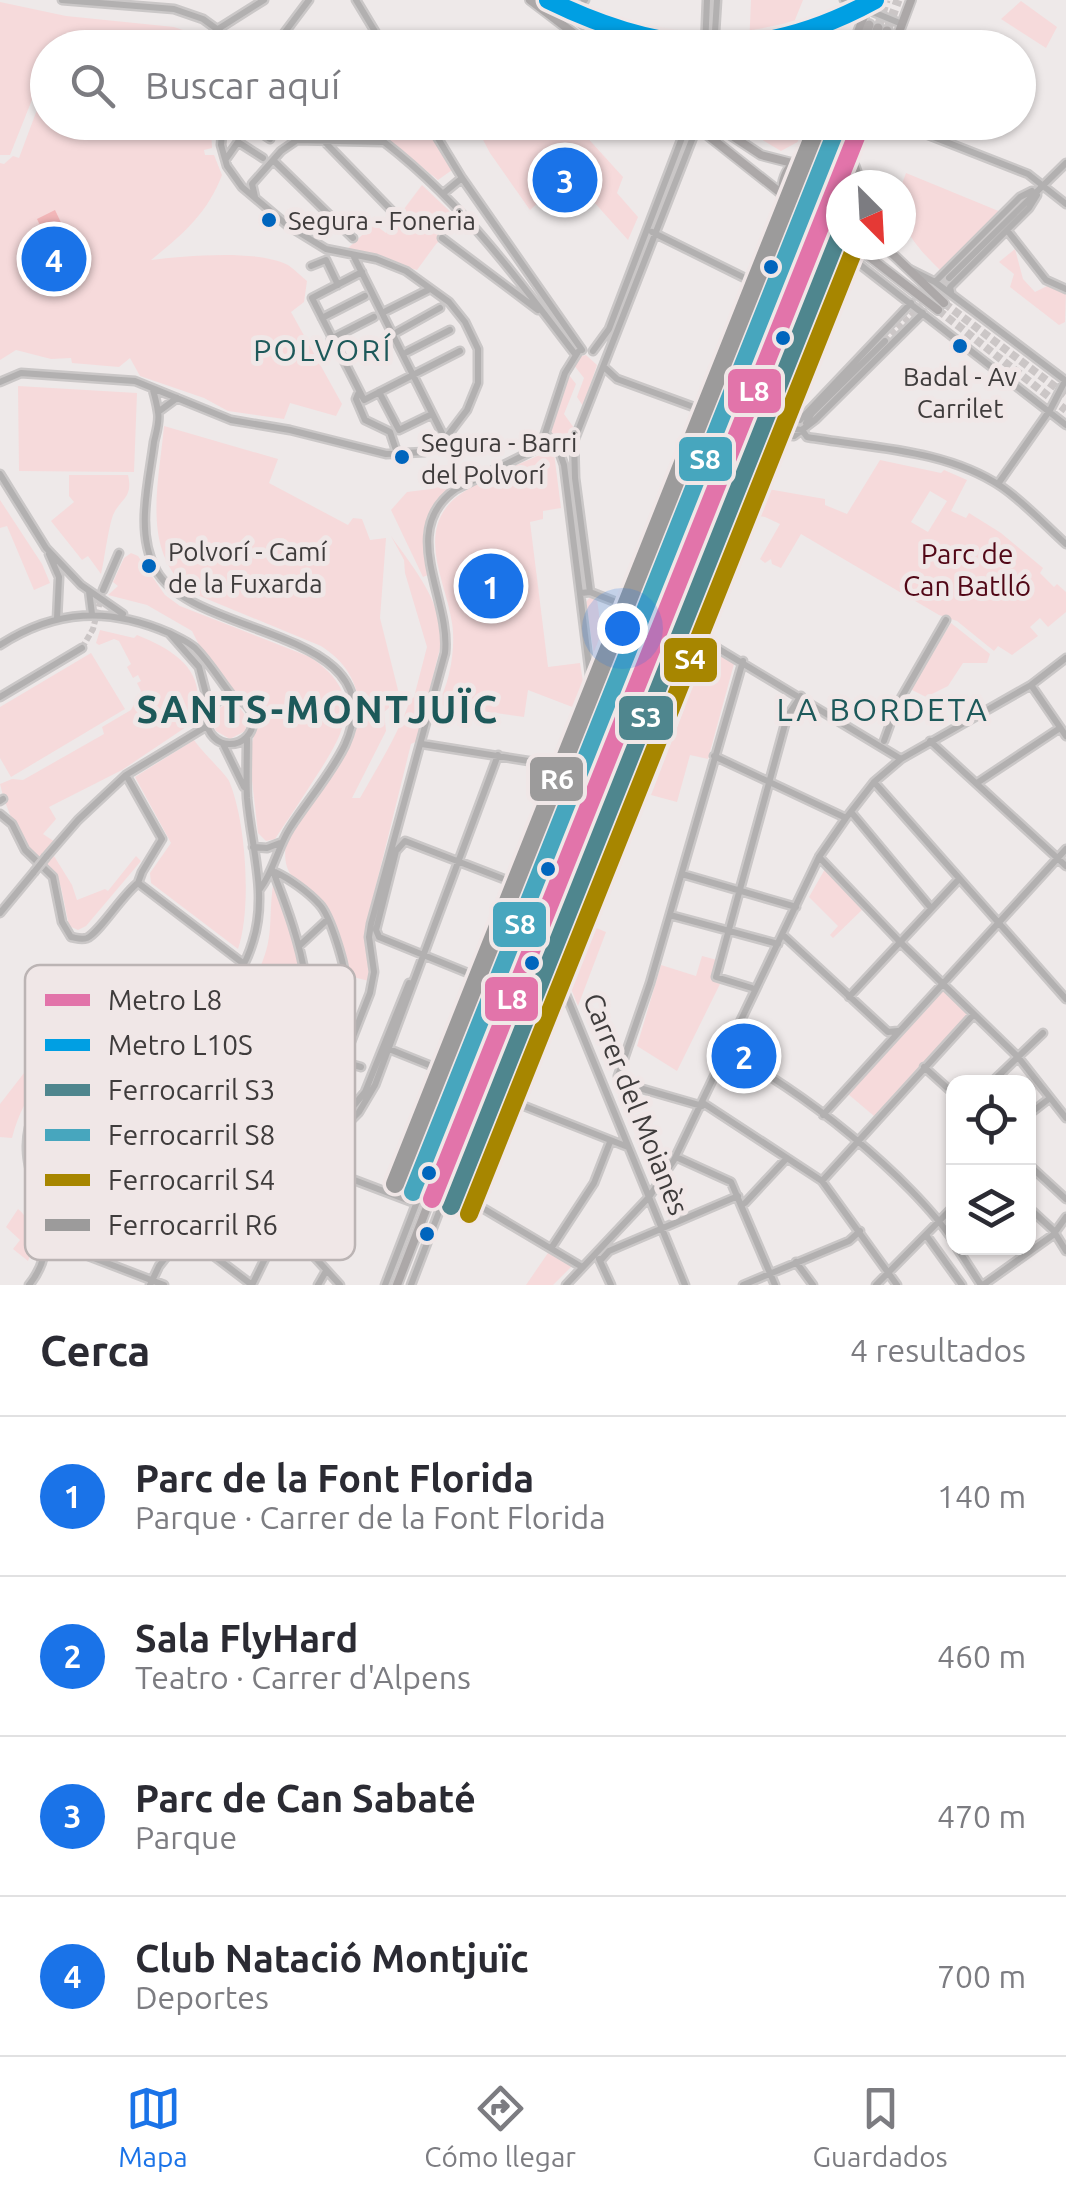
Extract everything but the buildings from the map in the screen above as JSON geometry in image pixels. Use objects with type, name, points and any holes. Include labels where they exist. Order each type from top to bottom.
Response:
[{"type":"highway","points":[[813,150],[820,140]]},
{"type":"highway","points":[[751,398],[800,241]]},
{"type":"highway","points":[[725,404],[800,241]]},
{"type":"highway","points":[[674,568],[800,241]]},
{"type":"main road","points":[[530,0],[569,30]]},
{"type":"main road","points":[[552,0],[591,30]]},
{"type":"main road","points":[[900,30],[911,0]]},
{"type":"main road","points":[[859,30],[868,5]]},
{"type":"main road","points":[[397,1285],[654,617],[674,568],[684,559],[700,528],[814,247],[826,233],[793,210],[786,198],[714,140]]},
{"type":"main road","points":[[738,140],[761,155],[792,163]]},
{"type":"main road","points":[[813,150],[817,140]]},
{"type":"main road","points":[[852,162],[859,140]]},
{"type":"main road","points":[[786,198],[784,183],[792,163],[813,150],[837,151],[852,162],[855,170]]},
{"type":"main road","points":[[674,568],[671,556],[687,500],[722,418],[793,210]]},
{"type":"main road","points":[[815,225],[826,222]]},
{"type":"main road","points":[[875,260],[941,306],[896,260]]},
{"type":"main road","points":[[522,929],[544,941]]},
{"type":"main road","points":[[500,986],[524,994]]},
{"type":"main road","points":[[464,1079],[486,1091]]},
{"type":"street","points":[[62,0],[174,9],[218,29],[256,2]]},
{"type":"street","points":[[286,30],[309,0]]},
{"type":"street","points":[[356,0],[374,30]]},
{"type":"street","points":[[573,16],[584,0]]},
{"type":"street","points":[[705,30],[707,0]]},
{"type":"street","points":[[715,30],[717,0]]},
{"type":"street","points":[[848,1],[868,5],[902,24]]},
{"type":"street","points":[[1,383],[14,374],[36,373],[121,379],[231,420],[290,430],[372,452],[425,452],[445,439],[467,410],[478,382],[480,360],[474,338],[450,302],[396,267],[313,242],[238,183],[225,160],[221,140]]},
{"type":"street","points":[[252,184],[292,142],[299,140]]},
{"type":"street","points":[[322,140],[382,142]]},
{"type":"street","points":[[322,140],[392,211]]},
{"type":"street","points":[[379,140],[445,192],[578,352]]},
{"type":"street","points":[[439,140],[578,352]]},
{"type":"street","points":[[578,352],[592,351],[609,330],[687,140]]},
{"type":"street","points":[[941,140],[1028,174],[1066,204]]},
{"type":"street","points":[[225,160],[238,142],[263,158]]},
{"type":"street","points":[[273,160],[353,238]]},
{"type":"street","points":[[948,278],[1066,163]]},
{"type":"street","points":[[445,192],[462,178]]},
{"type":"street","points":[[238,183],[252,184]]},
{"type":"street","points":[[252,184],[255,198]]},
{"type":"street","points":[[935,282],[1020,198],[1042,185]]},
{"type":"street","points":[[954,297],[950,287],[1029,208],[1042,185]]},
{"type":"street","points":[[649,231],[767,289]]},
{"type":"street","points":[[590,592],[574,441],[649,231]]},
{"type":"street","points":[[1010,234],[1046,280],[1066,289]]},
{"type":"street","points":[[442,238],[546,317]]},
{"type":"street","points":[[353,254],[445,439]]},
{"type":"street","points":[[311,266],[326,260],[338,285]]},
{"type":"street","points":[[858,260],[1066,425]]},
{"type":"street","points":[[903,268],[935,282],[1066,381],[998,484]]},
{"type":"street","points":[[361,396],[312,298],[362,272]]},
{"type":"street","points":[[386,311],[428,290]]},
{"type":"street","points":[[322,318],[365,296]]},
{"type":"street","points":[[800,420],[911,304]]},
{"type":"street","points":[[396,332],[440,308]]},
{"type":"street","points":[[598,380],[617,379],[739,425],[790,436],[800,431],[923,312]]},
{"type":"street","points":[[331,339],[374,317]]},
{"type":"street","points":[[407,352],[450,330]]},
{"type":"street","points":[[800,431],[812,413],[885,341]]},
{"type":"street","points":[[396,450],[390,432],[366,420],[356,400],[460,351]]},
{"type":"street","points":[[592,351],[617,379]]},
{"type":"street","points":[[541,446],[545,427],[578,352]]},
{"type":"street","points":[[153,388],[158,412],[146,530],[150,558],[164,584],[210,611],[319,655],[340,675],[351,697],[352,724],[345,745],[281,843],[274,871],[260,889]]},
{"type":"street","points":[[379,392],[399,430],[432,414]]},
{"type":"street","points":[[158,412],[177,398]]},
{"type":"street","points":[[790,427],[812,413]]},
{"type":"street","points":[[739,425],[790,427],[807,438],[917,454],[998,484],[1066,544]]},
{"type":"street","points":[[546,434],[564,464],[595,703],[603,717],[627,726]]},
{"type":"street","points":[[355,1030],[373,983],[369,930],[447,640],[427,546],[433,513],[456,489],[541,446],[574,441]]},
{"type":"street","points":[[0,474],[59,576],[57,620]]},
{"type":"street","points":[[385,1285],[687,500]]},
{"type":"street","points":[[411,1285],[670,621],[700,528]]},
{"type":"street","points":[[46,548],[85,587],[126,617]]},
{"type":"street","points":[[103,590],[119,552]]},
{"type":"street","points":[[59,595],[69,586],[85,587]]},
{"type":"street","points":[[85,587],[92,614]]},
{"type":"street","points":[[581,593],[590,592],[670,621],[901,758]]},
{"type":"street","points":[[0,645],[29,628],[57,620],[92,614],[126,617],[184,639],[233,698],[251,710],[254,724],[247,738],[247,797],[260,889],[254,941],[244,964],[138,882]]},
{"type":"street","points":[[884,741],[897,705],[946,620]]},
{"type":"street","points":[[169,633],[199,667],[210,709],[207,726],[215,739],[235,744],[247,738]]},
{"type":"street","points":[[0,697],[82,648]]},
{"type":"street","points":[[597,1258],[650,1198],[676,1156],[819,856],[848,815],[874,782],[901,758],[1031,685],[1066,658]]},
{"type":"street","points":[[741,666],[670,915],[618,1076],[622,1083],[702,1104],[822,1180],[897,1285]]},
{"type":"street","points":[[1031,685],[1066,736]]},
{"type":"street","points":[[752,988],[716,978],[788,718],[801,696]]},
{"type":"street","points":[[210,709],[220,700],[233,698]]},
{"type":"street","points":[[0,914],[78,820],[126,775],[207,726]]},
{"type":"street","points":[[977,783],[1060,728]]},
{"type":"street","points":[[930,740],[1066,866]]},
{"type":"street","points":[[222,743],[247,797]]},
{"type":"street","points":[[422,744],[560,766],[581,774]]},
{"type":"street","points":[[355,1106],[366,1092],[422,955],[498,755]]},
{"type":"street","points":[[717,757],[848,815],[931,908]]},
{"type":"street","points":[[0,814],[12,824],[25,850],[53,877],[62,922],[71,937],[82,939],[91,935],[138,882],[162,839],[126,775]]},
{"type":"street","points":[[874,782],[1066,998]]},
{"type":"street","points":[[400,824],[402,844],[376,930],[382,939],[500,986]]},
{"type":"street","points":[[253,847],[281,843]]},
{"type":"street","points":[[402,844],[535,891]]},
{"type":"street","points":[[823,1115],[1066,850]]},
{"type":"street","points":[[819,856],[942,985],[1018,1057],[1066,1118]]},
{"type":"street","points":[[274,871],[320,905],[343,965]]},
{"type":"street","points":[[274,871],[300,946],[302,965]]},
{"type":"street","points":[[682,874],[796,907]]},
{"type":"street","points":[[849,997],[959,878]]},
{"type":"street","points":[[670,915],[778,944]]},
{"type":"street","points":[[300,946],[327,920]]},
{"type":"street","points":[[783,935],[888,1032],[899,1031]]},
{"type":"street","name":"Carrer del Moianès","points":[[544,941],[685,1285]]},
{"type":"street","points":[[355,1114],[364,1105],[389,1050],[422,955]]},
{"type":"street","points":[[822,1180],[974,1014]]},
{"type":"street","points":[[999,1075],[1042,1033]]},
{"type":"street","points":[[389,1050],[464,1079]]},
{"type":"street","points":[[727,1053],[755,1066],[857,1140],[946,1230]]},
{"type":"street","points":[[355,1066],[361,1068]]},
{"type":"street","points":[[924,1067],[946,1087]]},
{"type":"street","points":[[600,1076],[618,1076]]},
{"type":"street","points":[[486,1091],[629,1147]]},
{"type":"street","points":[[1036,1109],[1050,1098]]},
{"type":"street","points":[[552,1247],[594,1183],[610,1142]]},
{"type":"street","points":[[676,1156],[727,1179],[738,1196],[775,1285]]},
{"type":"street","points":[[745,1203],[787,1158]]},
{"type":"street","points":[[1029,1165],[1066,1199]]},
{"type":"street","points":[[355,1180],[415,1203]]},
{"type":"street","points":[[449,1188],[582,1267]]},
{"type":"street","points":[[566,1285],[582,1267],[609,1251],[738,1196]]},
{"type":"street","points":[[876,1285],[946,1214]]},
{"type":"street","points":[[1036,1214],[1055,1232],[1066,1251]]},
{"type":"street","points":[[962,1255],[982,1285],[1055,1232],[1066,1217]]},
{"type":"street","points":[[743,1285],[849,1240],[860,1231]]},
{"type":"street","points":[[926,1235],[962,1285]]},
{"type":"street","points":[[597,1258],[612,1285]]},
{"type":"street","points":[[29,1285],[43,1260]]},
{"type":"street","points":[[99,1260],[164,1285]]},
{"type":"street","points":[[151,1283],[164,1260]]},
{"type":"street","points":[[219,1260],[252,1285],[264,1260]]},
{"type":"street","points":[[316,1260],[340,1285]]},
{"type":"street","points":[[796,1262],[814,1285]]},
{"type":"street","points":[[318,1285],[326,1271]]},
{"type":"green space","points":[[751,0],[803,0],[791,30],[750,30]]},
{"type":"green space","points":[[1021,1],[1057,27],[1046,48],[1036,42],[1036,30],[1018,30],[1001,19]]},
{"type":"green space","points":[[0,2],[66,16],[183,30],[30,30],[30,105],[10,155],[0,155]]},
{"type":"green space","points":[[30,129],[30,140],[212,140],[212,148],[204,150],[205,155],[214,155],[222,175],[216,189],[183,233],[151,260],[258,257],[288,265],[307,281],[304,302],[291,312],[342,404],[336,416],[290,403],[284,419],[228,411],[204,398],[140,376],[130,358],[119,367],[72,363],[71,358],[51,359],[16,350],[0,360],[0,163],[13,156],[19,158]]},
{"type":"green space","points":[[389,140],[435,140],[452,170],[438,180]]},
{"type":"green space","points":[[483,140],[589,140],[623,177],[617,193],[638,217],[628,240],[584,191],[560,183],[530,210]]},
{"type":"green space","points":[[763,140],[801,140],[781,151]]},
{"type":"green space","points":[[817,158],[837,162],[844,170],[826,170],[826,212],[807,208],[795,190],[799,170]]},
{"type":"green space","points":[[916,177],[1001,212],[941,271],[916,244]]},
{"type":"green space","points":[[422,185],[461,222],[436,244],[417,270],[346,250],[374,224],[386,233]]},
{"type":"green space","points":[[1015,249],[1023,279],[1035,292],[1049,285],[1066,291],[1065,322],[1059,325],[1010,287],[1014,274],[999,262]]},
{"type":"green space","points":[[586,355],[597,365],[583,406],[577,397],[584,378],[573,364]]},
{"type":"green space","points":[[569,375],[576,384],[564,414],[574,428],[569,437],[558,440],[551,434],[550,425]]},
{"type":"green space","points":[[18,386],[137,393],[134,472],[19,471]]},
{"type":"green space","points":[[164,426],[278,459],[269,483],[348,525],[353,518],[362,519],[370,540],[386,538],[380,618],[399,694],[398,700],[384,712],[386,731],[352,798],[360,798],[394,738],[414,697],[427,647],[404,560],[391,536],[433,602],[441,632],[440,648],[417,741],[411,744],[366,926],[369,981],[355,978],[355,965],[346,965],[328,915],[317,898],[291,874],[285,857],[286,843],[354,736],[359,709],[354,685],[341,663],[321,646],[195,594],[177,578],[159,539],[157,495]]},
{"type":"green space","points":[[550,450],[554,453],[561,508],[543,511],[543,519],[530,522],[548,667],[580,663],[588,713],[528,690],[524,717],[437,705],[449,676],[453,643],[436,558],[437,527],[443,513],[454,499],[475,485]]},
{"type":"green space","name":"Parc de Can Batlló","points":[[880,460],[941,473],[944,470],[967,480],[951,511],[966,518],[969,513],[1001,533],[1043,568],[1040,573],[1054,587],[1057,584],[1066,592],[1066,612],[1048,627],[1040,618],[1030,627],[1038,636],[1012,655],[998,646],[994,651],[957,621],[939,615],[801,534],[781,568],[772,564],[771,559],[765,563],[760,559],[780,524],[743,514],[735,525],[720,516],[734,483],[825,499],[825,505],[847,514]],"holes":[[[930,491],[947,501],[928,532],[911,522]]]},
{"type":"green space","points":[[474,467],[480,471],[449,490],[430,511],[423,539],[428,575],[423,577],[391,510],[407,492],[431,489]]},
{"type":"green space","points":[[69,475],[128,475],[129,490],[112,518],[101,574],[88,556],[82,560],[51,521],[74,502],[69,496]]},
{"type":"green space","points":[[0,500],[50,583],[34,590],[7,526],[0,528]]},
{"type":"green space","points":[[131,553],[138,556],[165,595],[180,606],[310,657],[339,685],[345,700],[342,730],[275,839],[266,841],[258,833],[249,754],[259,717],[252,703],[226,684],[192,631],[147,605],[108,595],[118,586],[113,582],[124,558]]},
{"type":"green space","points":[[590,597],[597,599],[607,675],[600,696],[586,602]]},
{"type":"green space","points":[[951,623],[990,654],[987,663],[963,663],[948,686],[926,697],[910,689]]},
{"type":"green space","points":[[100,630],[134,638],[137,635],[177,657],[194,678],[197,706],[192,723],[122,770],[49,807],[56,819],[43,834],[55,842],[38,859],[15,824],[0,784],[23,780],[104,734],[102,727],[131,710],[141,691],[137,683],[141,681],[138,675],[133,678],[127,667],[131,664],[119,641],[96,643]]},
{"type":"green space","points":[[669,648],[704,662],[708,648],[734,664],[708,759],[690,755],[677,802],[651,795],[685,707],[666,699],[669,690],[688,698],[695,681],[662,668]]},
{"type":"green space","points":[[91,653],[125,709],[11,777],[0,758],[0,707]]},
{"type":"green space","points":[[227,704],[238,705],[248,719],[245,731],[230,739],[216,731],[213,722],[216,712]]},
{"type":"green space","points":[[194,740],[229,781],[240,818],[246,889],[238,949],[151,883],[150,873],[171,843],[135,777]]},
{"type":"green space","points":[[54,856],[77,900],[108,891],[136,856],[141,861],[86,926],[78,930],[69,926],[61,887],[46,864]]},
{"type":"green space","points":[[825,869],[863,909],[833,938],[830,935],[838,926],[809,897]]},
{"type":"green space","points":[[273,885],[300,965],[261,965],[269,940]]},
{"type":"green space","points":[[577,920],[606,932],[578,1006],[558,957],[568,953]]},
{"type":"green space","points":[[702,956],[721,961],[715,982],[720,984],[677,1071],[637,1046],[661,965],[696,976]]},
{"type":"green space","points":[[943,988],[968,1014],[874,1116],[848,1094]]},
{"type":"green space","points":[[25,1072],[25,1105],[12,1138],[0,1137],[0,1104]]},
{"type":"green space","points":[[18,1209],[25,1218],[25,1259],[13,1249],[20,1240],[6,1227]]},
{"type":"green space","points":[[550,1250],[572,1266],[553,1285],[526,1285]]},
{"type":"shaded area","points":[[55,210],[76,254],[58,262],[37,219]]},
{"type":"tunnel","points":[[878,28],[886,0]]},
{"type":"tunnel","points":[[887,30],[898,0]]},
{"type":"tunnel","points":[[798,239],[835,140]]},
{"type":"tunnel","points":[[803,243],[844,141]]},
{"type":"tunnel","points":[[885,341],[949,278]]},
{"type":"tunnel","points":[[944,303],[1066,395]]},
{"type":"tunnel","points":[[938,310],[1066,410]]},
{"type":"tunnel","points":[[82,648],[93,629],[103,590]]},
{"type":"metro line","name":"L10S","points":[[548,0],[623,30]]},
{"type":"metro line","name":"L10S","points":[[806,30],[875,0]]},
{"type":"metro line","name":"L8","points":[[432,1199],[855,140]]},
{"type":"rail line","name":"R6","points":[[395,1184],[812,140]]},
{"type":"rail line","name":"S8","points":[[413,1192],[833,140]]},
{"type":"rail line","name":"S3","points":[[451,1206],[829,260]]},
{"type":"rail line","name":"S4","points":[[469,1214],[850,260]]},
{"type":"place","name":"Parc de Can Sabaté","points":[[565,180]]},
{"type":"place","name":"Segura - Foneria","points":[[269,220]]},
{"type":"place","name":"Club Natació Montjuïc","points":[[54,259]]},
{"type":"place","name":"Badal - Av Carrilet","points":[[960,346]]},
{"type":"place","name":"Segura - Barri del Polvorí","points":[[402,457]]},
{"type":"place","name":"Polvorí - Camí de la Fuxarda","points":[[149,566]]},
{"type":"place","name":"Parc de la Font Florida","points":[[491,586]]},
{"type":"place","name":"Sala FlyHard","points":[[744,1056]]},
{"type":"district","name":"POLVORÍ","points":[[323,351]]},
{"type":"district","name":"SANTS-MONTJUÏC","points":[[318,710]]},
{"type":"district","name":"LA BORDETA","points":[[883,710]]}]
